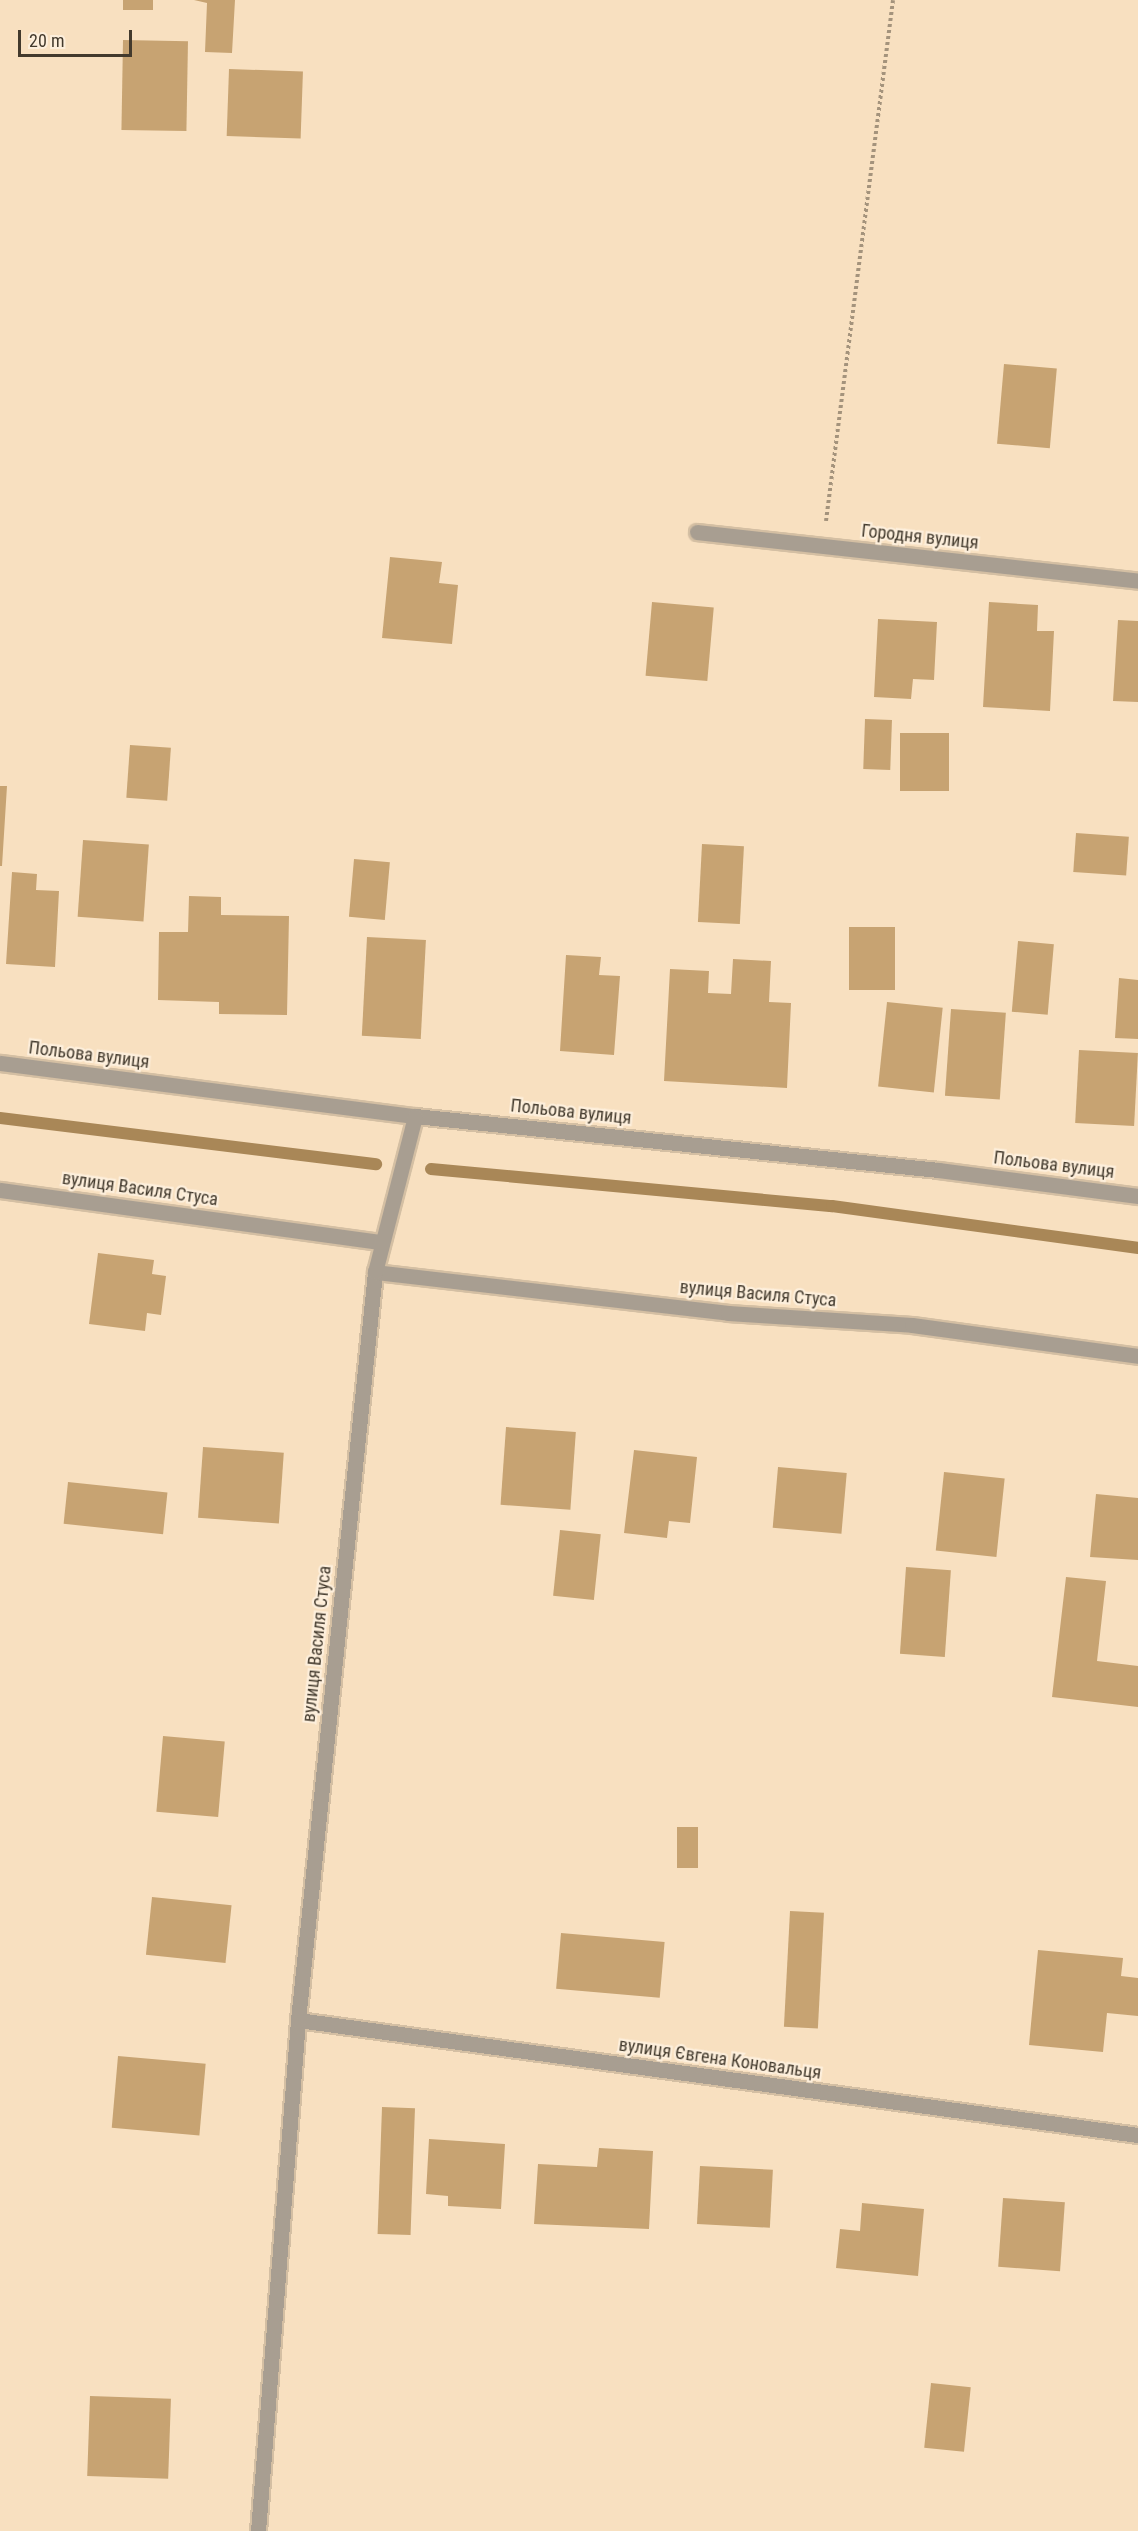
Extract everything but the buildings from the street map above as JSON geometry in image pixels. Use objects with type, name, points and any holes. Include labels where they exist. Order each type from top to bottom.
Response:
[{"type":"street","name":"Городня вулиця","points":[[697,532],[1138,580]]},
{"type":"street","name":"Польова вулиця","points":[[0,1063],[416,1116],[938,1170],[1138,1196]]},
{"type":"street","name":"вулиця Василя Стуса","points":[[258,2531],[297,2020],[375,1272],[381,1242],[416,1116]]},
{"type":"street","name":"вулиця Василя Стуса","points":[[0,1190],[381,1242]]},
{"type":"street","name":"вулиця Василя Стуса","points":[[375,1272],[728,1313],[912,1325],[1138,1356]]},
{"type":"street","name":"вулиця Євгена Коновальця","points":[[297,2020],[1138,2135]]},
{"type":"path","points":[[823,546],[893,0]]},
{"type":"waterway","points":[[0,1118],[376,1164]]},
{"type":"waterway","points":[[431,1169],[832,1206],[1138,1248]]}]
